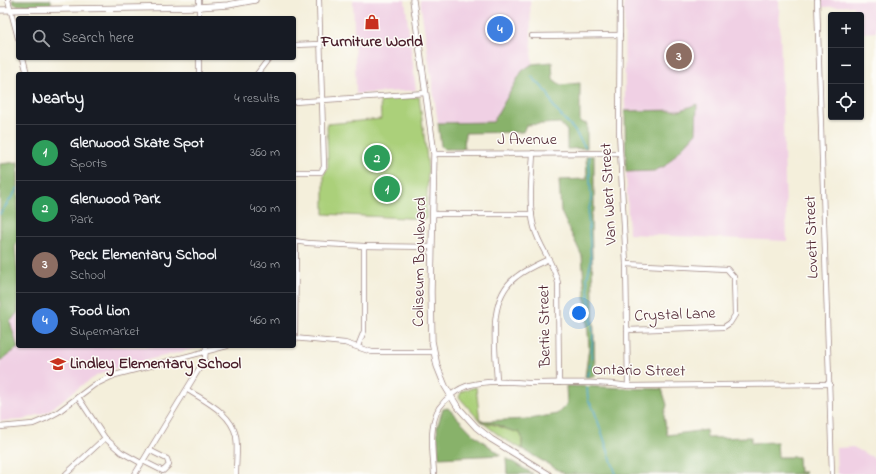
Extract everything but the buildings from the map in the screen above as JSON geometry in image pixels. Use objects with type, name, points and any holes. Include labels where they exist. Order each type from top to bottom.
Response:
[{"type":"main road","points":[[0,10],[199,7],[228,5],[255,0]]},
{"type":"main road","name":"Coliseum Boulevard","points":[[413,0],[434,154],[434,214],[431,292],[434,352],[441,377],[450,396],[464,415],[481,431],[548,474]]},
{"type":"street","points":[[8,0],[16,30]]},
{"type":"street","points":[[199,0],[199,16]]},
{"type":"street","points":[[296,172],[321,172],[324,167],[319,0]]},
{"type":"street","name":"Van Wert Street","points":[[620,0],[620,153],[626,264],[628,386]]},
{"type":"street","name":"Lovett Street","points":[[817,0],[832,474]]},
{"type":"street","points":[[532,36],[620,35]]},
{"type":"street","points":[[296,45],[320,44]]},
{"type":"street","points":[[24,60],[27,72]]},
{"type":"street","points":[[199,60],[199,72]]},
{"type":"street","points":[[258,72],[268,60]]},
{"type":"street","points":[[296,102],[426,93]]},
{"type":"street","name":"Bertie Street","points":[[532,153],[532,214],[534,228],[556,272],[558,283],[559,383]]},
{"type":"street","name":"J Avenue","points":[[434,154],[620,153]]},
{"type":"street","points":[[434,214],[532,214]]},
{"type":"street","points":[[296,241],[364,246],[432,247]]},
{"type":"street","points":[[358,346],[364,331],[364,246]]},
{"type":"street","points":[[497,382],[496,320],[498,306],[508,284],[516,277],[549,259]]},
{"type":"street","name":"Crystal Lane","points":[[626,264],[723,268],[730,271],[734,277],[735,315],[730,323],[724,327],[627,330]]},
{"type":"street","points":[[296,338],[345,343],[358,346],[372,352],[434,352]]},
{"type":"street","points":[[135,474],[188,390],[205,359],[206,348]]},
{"type":"street","points":[[0,427],[33,424],[58,412],[94,385],[115,375],[220,348]]},
{"type":"street","name":"Ontario Street","points":[[434,474],[434,422],[438,409],[450,396],[458,390],[471,384],[497,382],[600,383],[628,386],[830,384]]},
{"type":"street","points":[[188,390],[216,408],[232,426],[236,438],[236,474]]},
{"type":"street","points":[[78,397],[105,438],[122,452],[156,469],[163,471],[167,469],[169,465],[167,459],[149,450]]},
{"type":"street","points":[[66,474],[105,438]]},
{"type":"shaded area","points":[[353,0],[405,0],[416,90],[356,94]]},
{"type":"shaded area","points":[[420,0],[530,0],[532,64],[522,71],[493,122],[438,123]]},
{"type":"shaded area","points":[[624,0],[779,0],[787,241],[629,234],[626,172],[654,171],[697,104],[681,110],[625,111]]},
{"type":"shaded area","points":[[821,0],[876,0],[876,32],[864,33],[864,12],[854,12],[853,6],[822,7]]},
{"type":"shaded area","name":"Lindley Elementary School","points":[[16,314],[16,342],[10,322]]},
{"type":"shaded area","name":"Lindley Elementary School","points":[[18,348],[198,348],[118,367],[98,375],[47,412],[22,420],[0,421],[0,361]]},
{"type":"shaded area","points":[[853,447],[876,459],[876,474],[837,474],[836,448]]},
{"type":"green space","points":[[12,0],[51,0],[51,5],[16,5]]},
{"type":"green space","points":[[552,62],[553,79],[561,85],[580,83],[580,122],[587,124],[587,148],[567,149],[567,131],[560,123],[526,125],[523,132],[465,133],[464,149],[444,149],[441,146],[438,123],[493,122],[522,71],[532,64]]},
{"type":"green space","points":[[419,97],[428,171],[426,219],[324,214],[324,174],[328,168],[327,124],[381,119],[380,99]]},
{"type":"green space","points":[[697,104],[696,133],[665,166],[654,171],[626,172],[625,111],[681,110]]},
{"type":"green space","points":[[586,156],[594,156],[594,210],[591,214],[595,377],[585,377],[589,347],[582,256],[561,212],[559,180],[587,179]]},
{"type":"green space","points":[[16,162],[16,314],[10,322],[16,342],[16,348],[18,348],[0,361],[0,164]]},
{"type":"green space","points":[[566,386],[662,389],[667,405],[664,415],[667,435],[706,430],[707,438],[751,437],[751,443],[777,442],[778,457],[798,457],[799,472],[805,472],[805,474],[565,474],[522,449],[522,437],[519,432],[511,431],[492,423],[484,423],[480,421],[529,419],[557,414],[567,404]]},
{"type":"green space","points":[[476,387],[480,421],[459,397],[462,391]]},
{"type":"green space","points":[[448,408],[473,434],[501,455],[439,458],[437,427],[443,409]]},
{"type":"green space","points":[[483,423],[492,424],[519,432],[522,437],[522,449],[504,439]]},
{"type":"green space","points":[[506,458],[533,474],[507,474]]},
{"type":"waterway","points":[[531,76],[547,92],[555,109],[574,130],[585,147]]},
{"type":"waterway","points":[[587,376],[591,361],[593,334],[587,278],[591,262],[588,215],[591,199],[589,156]]},
{"type":"waterway","points":[[0,214],[16,191]]},
{"type":"waterway","points":[[587,387],[588,400],[594,410],[616,474]]},
{"type":"place","name":"Furniture World","points":[[372,22]]},
{"type":"place","name":"Food Lion","points":[[500,29]]},
{"type":"place","name":"Peck Elementary School","points":[[679,56]]},
{"type":"place","name":"Glenwood Park","points":[[377,158]]},
{"type":"place","name":"Glenwood Skate Spot","points":[[387,189]]},
{"type":"place","name":"Lindley Elementary School","points":[[58,364]]}]
